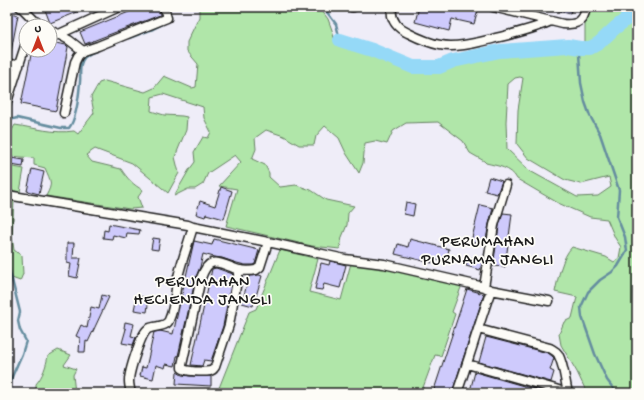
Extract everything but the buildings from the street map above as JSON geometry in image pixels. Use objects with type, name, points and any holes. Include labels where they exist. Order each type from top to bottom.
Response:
[{"type":"street","points":[[20,7],[29,18]]},
{"type":"street","points":[[58,35],[119,7]]},
{"type":"street","points":[[64,113],[75,62],[78,56],[83,51],[164,20],[167,18],[164,7]]},
{"type":"street","points":[[392,7],[391,15],[396,25],[423,40],[438,45],[450,46],[476,43],[510,35],[551,21]]},
{"type":"street","points":[[494,7],[563,24],[576,24],[583,17],[586,7]]},
{"type":"street","points":[[58,35],[69,40],[83,51]]},
{"type":"street","points":[[7,102],[21,58]]},
{"type":"street","points":[[7,63],[19,66]]},
{"type":"street","points":[[457,393],[478,329],[488,289],[494,225],[506,185]]},
{"type":"street","points":[[7,195],[188,225],[345,259],[384,264],[488,289],[549,300]]},
{"type":"street","points":[[131,393],[129,381],[132,364],[142,336],[148,328],[168,323],[174,303],[178,277],[193,227]]},
{"type":"street","points":[[239,270],[229,325],[215,367],[213,369],[198,372],[184,370],[182,365],[203,272],[209,264],[218,263],[239,270],[256,270],[260,267],[268,242]]},
{"type":"street","points":[[467,364],[568,393],[563,369],[558,354],[555,351],[550,348],[478,329]]},
{"type":"green space","points":[[199,7],[319,7],[328,19],[334,38],[338,44],[347,47],[359,48],[399,67],[413,71],[426,71],[446,68],[466,61],[525,53],[553,51],[585,45],[585,25],[592,7],[637,7],[637,393],[587,393],[577,372],[561,345],[559,334],[564,322],[572,318],[577,297],[555,292],[561,268],[572,247],[606,257],[614,262],[619,258],[621,247],[615,238],[607,219],[590,217],[558,203],[517,179],[507,169],[486,163],[470,153],[463,141],[438,122],[406,123],[393,131],[387,144],[375,141],[365,143],[363,163],[359,173],[346,153],[339,138],[325,126],[316,136],[314,145],[299,145],[284,136],[266,130],[255,138],[256,149],[252,159],[265,165],[269,173],[269,177],[280,187],[296,185],[311,190],[326,200],[354,206],[348,213],[347,225],[342,237],[340,249],[312,246],[226,226],[237,189],[219,186],[241,162],[235,155],[208,173],[203,184],[195,189],[188,189],[174,196],[195,162],[194,152],[203,137],[208,138],[211,132],[204,118],[203,107],[163,94],[152,97],[151,111],[164,115],[187,117],[186,130],[175,157],[179,173],[168,193],[132,163],[95,149],[86,155],[92,162],[121,169],[130,181],[143,190],[138,197],[142,208],[130,209],[46,196],[50,188],[50,180],[45,168],[34,165],[34,158],[9,156],[8,166],[24,169],[20,192],[7,189],[7,141],[15,125],[52,131],[74,131],[78,134],[94,113],[91,97],[99,83],[105,81],[145,92],[154,88],[164,76],[192,88],[196,87],[198,64],[187,51],[187,42],[199,17]],"holes":[[[515,78],[523,78],[518,110],[517,144],[528,158],[565,180],[581,184],[609,177],[611,187],[598,196],[577,197],[530,171],[507,149],[506,122],[508,84]]]},
{"type":"green space","points":[[7,200],[14,201],[12,237],[14,250],[22,256],[23,274],[20,281],[9,277],[7,267]]},
{"type":"green space","points":[[280,250],[318,259],[309,292],[341,300],[351,263],[463,282],[452,312],[455,314],[441,356],[435,355],[421,393],[217,393],[249,312],[256,309]]},
{"type":"green space","points":[[58,350],[71,355],[64,365],[76,369],[73,375],[75,393],[36,393],[36,384],[44,371],[48,356]]},
{"type":"waterway","points":[[323,7],[336,24],[340,40]]},
{"type":"waterway","points":[[340,40],[372,50],[413,67],[439,67],[453,61],[500,51],[568,46],[590,48],[599,43],[629,17],[637,13]]},
{"type":"waterway","points":[[129,38],[163,24]]},
{"type":"waterway","points":[[580,48],[581,83],[585,102],[590,116],[600,134],[619,190],[617,217],[625,237],[627,251],[618,266],[600,280],[588,292],[581,307],[582,317],[595,354],[607,380],[616,392],[626,393]]},
{"type":"waterway","points":[[7,123],[10,120],[17,118],[61,128],[69,128],[72,124],[77,106],[82,60],[87,55],[98,50]]},
{"type":"waterway","points":[[7,260],[20,312],[18,321],[20,330],[26,341],[7,388]]},
{"type":"district","name":"PERUMAHAN PURNAMA JANGLI","points":[[488,249]]},
{"type":"district","name":"PERUMAHAN HECIENDA JANGLI","points":[[203,289]]}]
